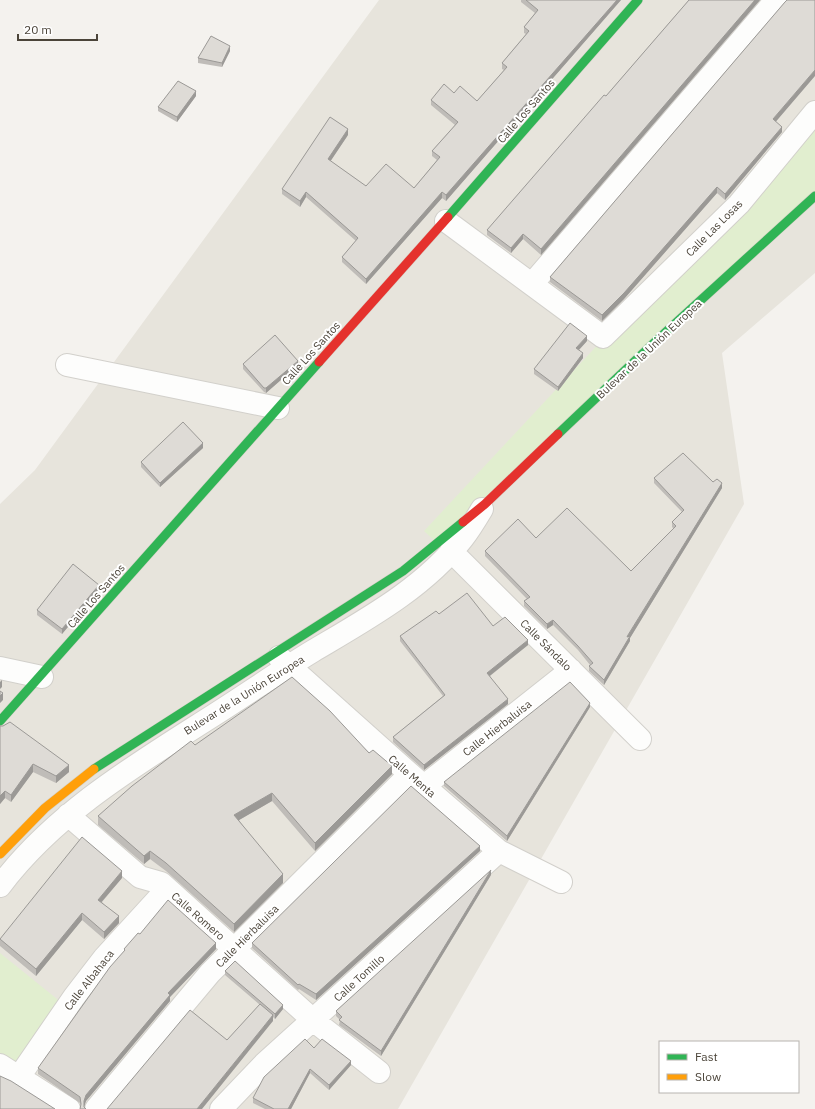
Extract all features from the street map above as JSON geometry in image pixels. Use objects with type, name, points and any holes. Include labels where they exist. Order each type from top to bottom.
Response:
[{"type":"street","name":"Calle Los Santos","points":[[0,721],[42,677],[181,516],[446,221],[638,0]]},
{"type":"street","points":[[446,221],[532,284],[776,0]]},
{"type":"street","name":"Calle Las Losas","points":[[532,284],[604,337],[739,204],[815,112]]},
{"type":"street","name":"Bulevar de la Unión Europea","points":[[0,886],[35,846],[68,815],[403,571],[485,504],[656,341],[815,196]]},
{"type":"street","points":[[67,365],[278,408]]},
{"type":"street","name":"Bulevar de la Unión Europea","points":[[0,854],[11,841],[57,798],[95,768],[282,659],[350,630],[413,588],[452,551],[463,538],[485,504]]},
{"type":"street","name":"Calle Sándalo","points":[[452,551],[640,740]]},
{"type":"street","name":"Calle Menta","points":[[282,659],[499,851],[561,882]]},
{"type":"street","points":[[0,668],[42,677]]},
{"type":"street","name":"Calle Hierbaluisa","points":[[96,1109],[210,973],[235,948],[417,780],[571,670]]},
{"type":"street","name":"Calle Romero","points":[[68,815],[140,877],[160,883],[235,948],[313,1020],[379,1072]]},
{"type":"street","name":"Calle Tomillo","points":[[222,1109],[264,1064],[499,851]]},
{"type":"street","name":"Calle Albahaca","points":[[19,1077],[74,997],[104,958],[167,889]]},
{"type":"street","points":[[0,1065],[69,1109]]},
{"type":"shaded area","points":[[379,0],[815,0],[815,273],[722,353],[744,504],[398,1109],[0,1109],[0,504],[35,470]]},
{"type":"green space","points":[[815,112],[815,196],[437,543],[424,531]]},
{"type":"green space","points":[[0,953],[67,1007],[19,1077],[0,1065]]},
{"type":"building","points":[[526,0],[617,0],[446,195],[442,192],[366,279],[342,257],[358,238],[306,192],[300,201],[282,189],[330,117],[348,129],[328,159],[366,186],[386,164],[414,188],[440,157],[432,151],[458,122],[431,100],[444,84],[454,93],[460,86],[477,101],[507,67],[502,63],[529,31],[524,27],[538,10]]},
{"type":"building","points":[[689,0],[755,0],[541,249],[523,234],[511,248],[487,230],[604,95],[606,96]]},
{"type":"building","points":[[787,0],[815,0],[815,70],[773,119],[782,127],[725,194],[717,187],[624,293],[602,315],[550,277]]},
{"type":"building","points":[[211,36],[230,46],[222,63],[198,58]]},
{"type":"building","points":[[178,81],[196,91],[177,117],[158,107]]},
{"type":"building","points":[[570,323],[587,336],[576,348],[583,353],[558,387],[534,369]]},
{"type":"building","points":[[275,335],[298,361],[266,388],[264,388],[243,364]]},
{"type":"building","points":[[183,422],[203,443],[160,483],[141,462]]},
{"type":"building","points":[[683,453],[713,482],[717,479],[722,483],[628,635],[627,637],[630,636],[604,680],[589,666],[593,663],[553,620],[547,624],[524,601],[530,597],[485,551],[518,519],[536,538],[567,508],[631,571],[676,526],[672,522],[684,510],[654,478]]},
{"type":"building","points":[[73,564],[99,585],[62,629],[37,610]]},
{"type":"building","points":[[467,593],[493,626],[505,617],[528,640],[487,673],[508,699],[424,765],[393,737],[445,695],[400,636],[436,611],[439,614]]},
{"type":"building","points":[[292,677],[330,711],[369,753],[373,750],[392,766],[315,843],[272,793],[234,815],[283,874],[234,924],[166,863],[150,851],[144,856],[98,816],[132,786],[191,741],[195,745]]},
{"type":"building","points":[[570,682],[590,703],[507,836],[444,782]]},
{"type":"building","points":[[10,722],[69,765],[56,776],[33,764],[11,795],[5,791],[0,796],[0,726]]},
{"type":"building","points":[[411,786],[480,846],[316,994],[299,984],[298,985],[252,943]]},
{"type":"building","points":[[82,837],[122,871],[98,900],[119,916],[104,932],[82,913],[36,969],[0,939]]},
{"type":"building","points":[[491,870],[381,1051],[339,1020],[342,1017],[336,1011]]},
{"type":"building","points":[[168,900],[216,943],[168,993],[170,995],[86,1095],[84,1107],[86,1109],[80,1109],[80,1097],[38,1068],[110,967]]},
{"type":"building","points":[[235,961],[283,1005],[275,1014],[225,971]]},
{"type":"building","points":[[260,1004],[273,1015],[197,1109],[107,1109],[190,1010],[227,1040]]},
{"type":"building","points":[[305,1039],[314,1048],[322,1039],[351,1061],[329,1085],[310,1069],[288,1109],[274,1109],[253,1098],[264,1077]]},
{"type":"building","points":[[0,1076],[11,1081],[55,1109],[0,1109]]},
{"type":"traffic: fast","points":[[448,217],[638,0]]},
{"type":"traffic: fast","points":[[558,434],[656,341],[815,196]]},
{"type":"traffic: fast","points":[[0,721],[319,362]]},
{"type":"traffic: fast","points":[[94,769],[403,571],[463,522]]},
{"type":"traffic: slow","points":[[0,854],[45,808],[94,769]]},
{"type":"traffic: jam","points":[[319,362],[448,217]]},
{"type":"traffic: jam","points":[[463,522],[485,504],[558,434]]}]
